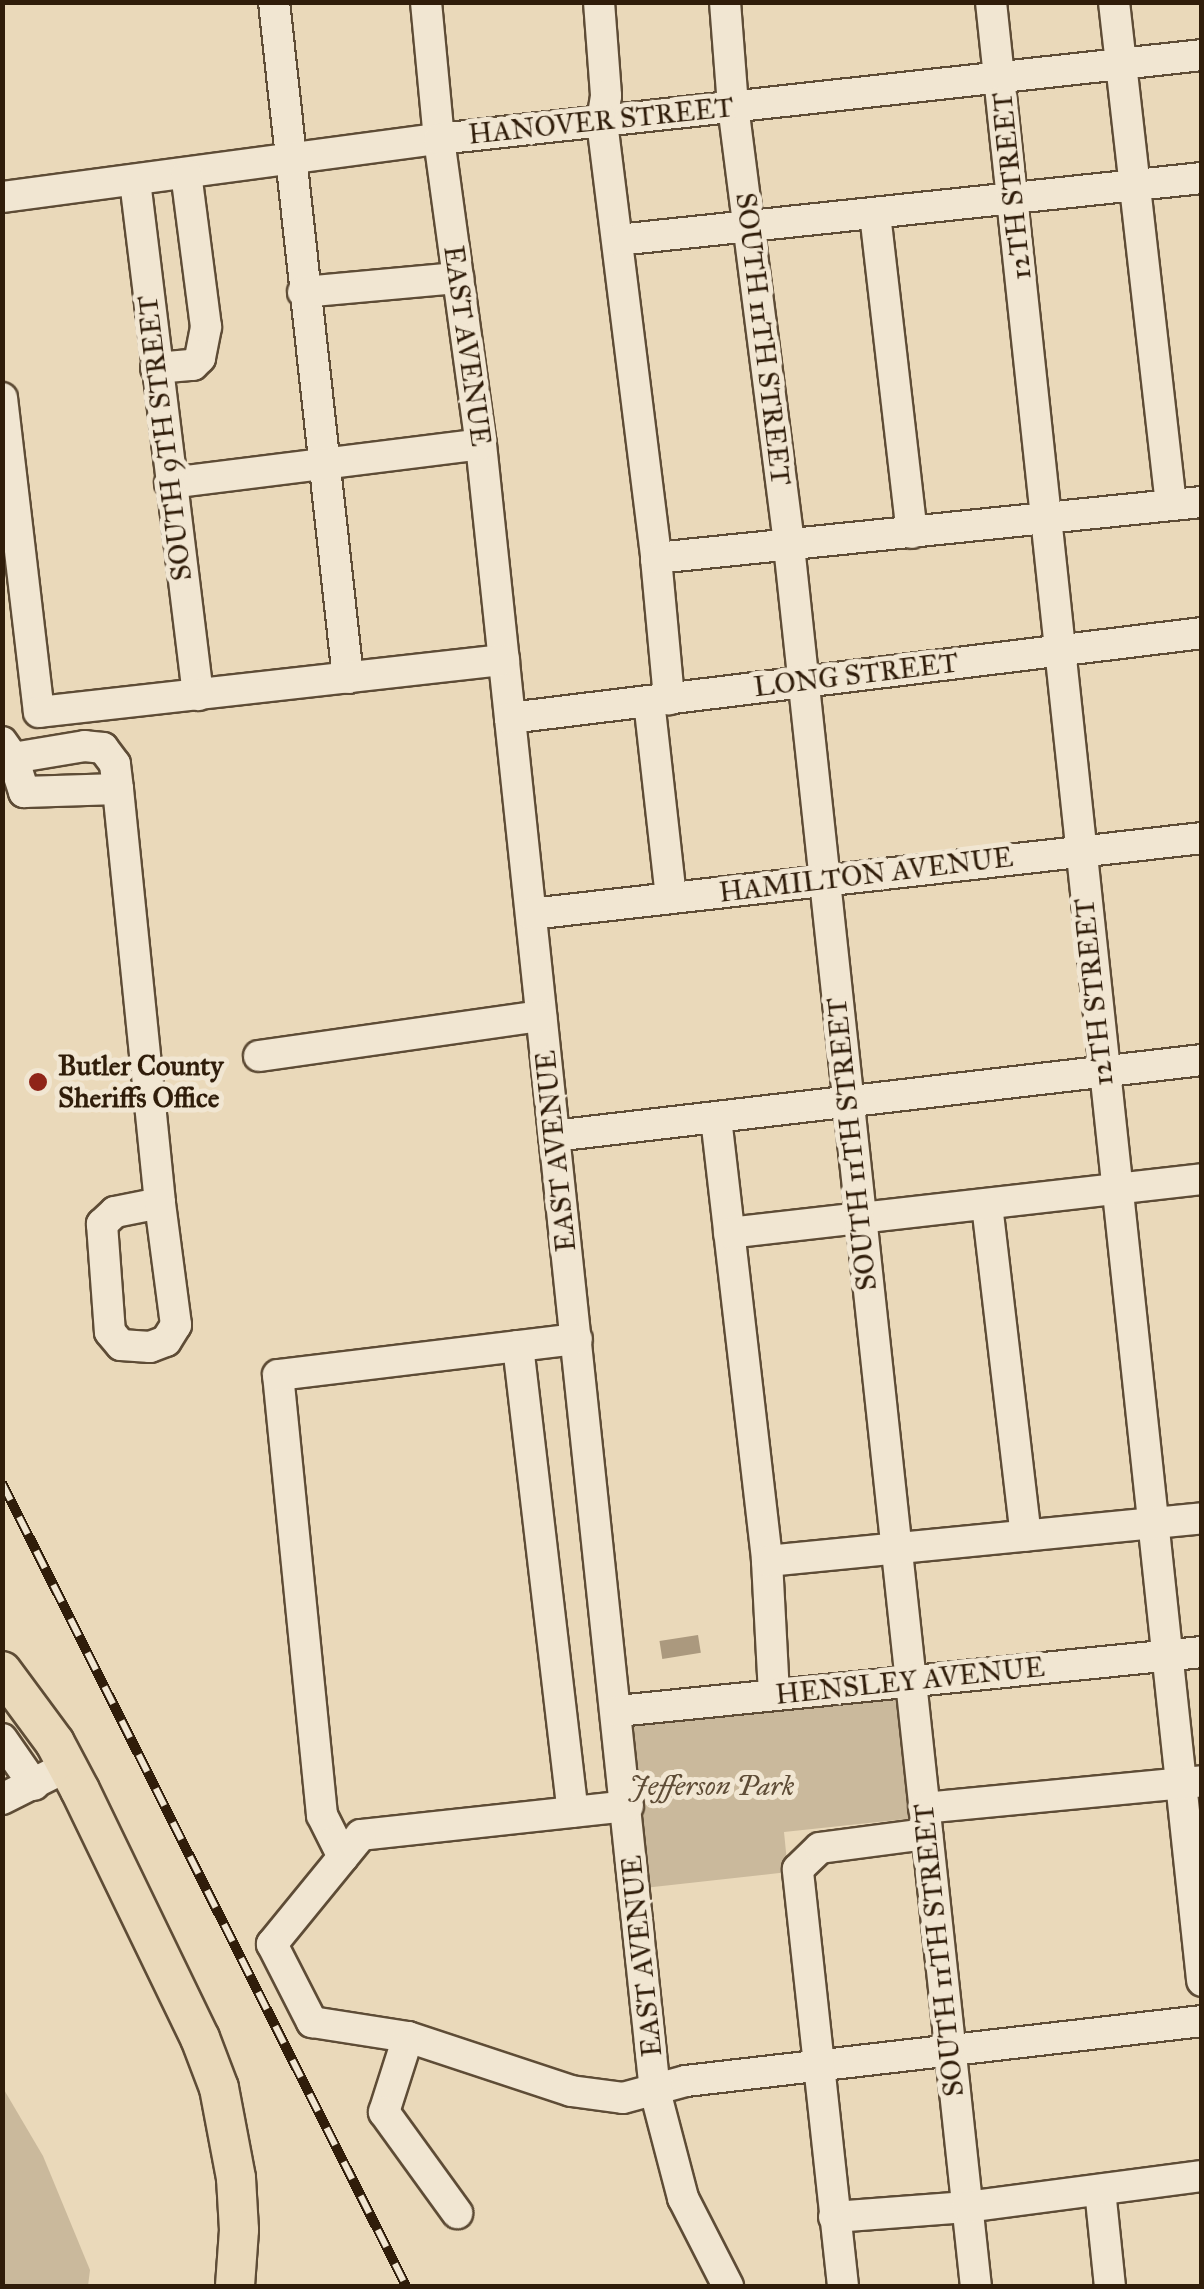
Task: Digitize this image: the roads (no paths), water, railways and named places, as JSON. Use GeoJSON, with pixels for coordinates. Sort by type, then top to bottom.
{"type":"FeatureCollection","features":[{"type":"Feature","properties":{"kind":"main road"},"geometry":{"type":"LineString","coordinates":[[2,1671],[24,1696],[68,1766],[200,2038],[230,2130],[239,2230],[235,2286]]}},
{"type":"Feature","properties":{"kind":"street"},"geometry":{"type":"LineString","coordinates":[[274,2],[288,160],[348,678]]}},
{"type":"Feature","properties":{"kind":"street","name":"EAST AVENUE"},"geometry":{"type":"LineString","coordinates":[[426,2],[439,139],[481,444],[656,2091],[684,2198],[728,2286]]}},
{"type":"Feature","properties":{"kind":"street"},"geometry":{"type":"LineString","coordinates":[[599,2],[606,96],[602,122],[656,558],[659,700],[671,898]]}},
{"type":"Feature","properties":{"kind":"street","name":"SOUTH 11TH STREET"},"geometry":{"type":"LineString","coordinates":[[725,2],[733,106],[789,546],[976,2286]]}},
{"type":"Feature","properties":{"kind":"street","name":"12TH STREET"},"geometry":{"type":"LineString","coordinates":[[991,2],[1062,647],[1102,1073],[1151,1524],[1166,1657],[1190,1782],[1202,1981]]}},
{"type":"Feature","properties":{"kind":"street"},"geometry":{"type":"LineString","coordinates":[[1114,2],[1170,505]]}},
{"type":"Feature","properties":{"kind":"street","name":"HANOVER STREET"},"geometry":{"type":"LineString","coordinates":[[2,197],[439,139],[1202,56]]}},
{"type":"Feature","properties":{"kind":"street"},"geometry":{"type":"LineString","coordinates":[[156,368],[193,365],[200,358],[206,328],[186,174]]}},
{"type":"Feature","properties":{"kind":"street"},"geometry":{"type":"LineString","coordinates":[[618,240],[1202,178]]}},
{"type":"Feature","properties":{"kind":"street","name":"SOUTH 9TH STREET"},"geometry":{"type":"LineString","coordinates":[[135,180],[198,695]]}},
{"type":"Feature","properties":{"kind":"street"},"geometry":{"type":"LineString","coordinates":[[139,216],[192,209]]}},
{"type":"Feature","properties":{"kind":"street"},"geometry":{"type":"LineString","coordinates":[[876,214],[912,533]]}},
{"type":"Feature","properties":{"kind":"street"},"geometry":{"type":"LineString","coordinates":[[144,260],[197,253]]}},
{"type":"Feature","properties":{"kind":"street"},"geometry":{"type":"LineString","coordinates":[[303,292],[458,278]]}},
{"type":"Feature","properties":{"kind":"street"},"geometry":{"type":"LineString","coordinates":[[148,298],[202,290]]}},
{"type":"Feature","properties":{"kind":"street"},"geometry":{"type":"LineString","coordinates":[[152,333],[206,328]]}},
{"type":"Feature","properties":{"kind":"street"},"geometry":{"type":"LineString","coordinates":[[2,398],[38,712],[504,660]]}},
{"type":"Feature","properties":{"kind":"street"},"geometry":{"type":"LineString","coordinates":[[170,483],[481,444]]}},
{"type":"Feature","properties":{"kind":"street"},"geometry":{"type":"LineString","coordinates":[[656,558],[1202,502]]}},
{"type":"Feature","properties":{"kind":"street","name":"LONG STREET"},"geometry":{"type":"LineString","coordinates":[[510,718],[1062,647],[1202,633]]}},
{"type":"Feature","properties":{"kind":"street"},"geometry":{"type":"LineString","coordinates":[[118,788],[24,792],[8,750],[104,748],[115,764],[118,788],[160,1203],[176,1325],[166,1341],[150,1347],[120,1344],[110,1332],[102,1224],[115,1212],[160,1203]]}},
{"type":"Feature","properties":{"kind":"street","name":"HAMILTON AVENUE"},"geometry":{"type":"LineString","coordinates":[[530,914],[1202,838]]}},
{"type":"Feature","properties":{"kind":"street"},"geometry":{"type":"LineString","coordinates":[[260,1056],[541,1016]]}},
{"type":"Feature","properties":{"kind":"street"},"geometry":{"type":"LineString","coordinates":[[554,1136],[1202,1060]]}},
{"type":"Feature","properties":{"kind":"street"},"geometry":{"type":"LineString","coordinates":[[716,1118],[767,1561],[774,1694]]}},
{"type":"Feature","properties":{"kind":"street"},"geometry":{"type":"LineString","coordinates":[[729,1233],[1202,1180]]}},
{"type":"Feature","properties":{"kind":"street"},"geometry":{"type":"LineString","coordinates":[[987,1205],[1026,1536]]}},
{"type":"Feature","properties":{"kind":"street"},"geometry":{"type":"LineString","coordinates":[[343,1857],[322,1815],[278,1375],[577,1339]]}},
{"type":"Feature","properties":{"kind":"street"},"geometry":{"type":"LineString","coordinates":[[518,1346],[573,1812]]}},
{"type":"Feature","properties":{"kind":"street"},"geometry":{"type":"LineString","coordinates":[[767,1561],[1202,1518]]}},
{"type":"Feature","properties":{"kind":"street","name":"HENSLEY AVENUE"},"geometry":{"type":"LineString","coordinates":[[618,1710],[1202,1652]]}},
{"type":"Feature","properties":{"kind":"street"},"geometry":{"type":"LineString","coordinates":[[2,1739],[13,1790],[68,1766]]}},
{"type":"Feature","properties":{"kind":"street"},"geometry":{"type":"LineString","coordinates":[[843,2286],[798,1869],[820,1848],[925,1821],[1190,1782]]}},
{"type":"Feature","properties":{"kind":"street"},"geometry":{"type":"LineString","coordinates":[[628,1806],[361,1835],[272,1944],[312,2022],[408,2037],[571,2091],[623,2098],[686,2081],[1202,2022]]}},
{"type":"Feature","properties":{"kind":"street"},"geometry":{"type":"LineString","coordinates":[[408,2037],[384,2112],[457,2214]]}},
{"type":"Feature","properties":{"kind":"street"},"geometry":{"type":"LineString","coordinates":[[834,2217],[967,2208],[1202,2176]]}},
{"type":"Feature","properties":{"kind":"street"},"geometry":{"type":"LineString","coordinates":[[1100,2190],[1110,2286]]}},
{"type":"Feature","properties":{"kind":"railway"},"geometry":{"type":"LineString","coordinates":[[2,1483],[406,2286]]}},
{"type":"Feature","properties":{"kind":"place","name":"Butler County Sheriffs Office"},"geometry":{"type":"Point","coordinates":[38,1082]}},
{"type":"Feature","properties":{"kind":"park label","name":"Jefferson Park"},"geometry":{"type":"Point","coordinates":[712,1786]}}]}
